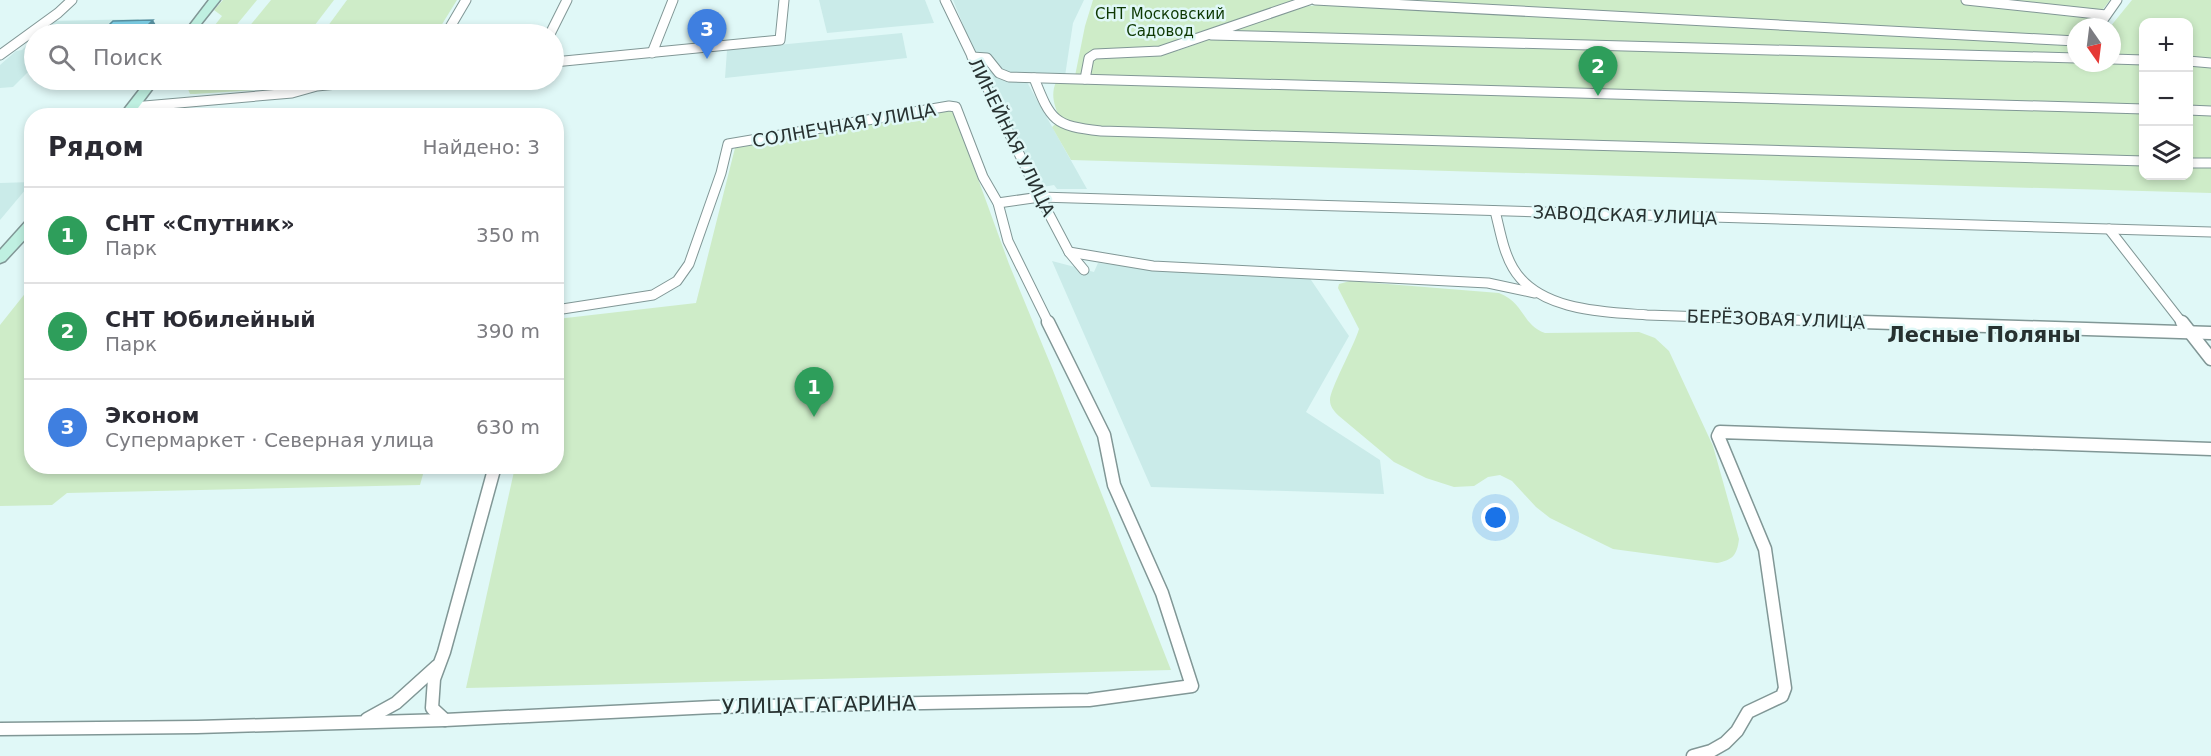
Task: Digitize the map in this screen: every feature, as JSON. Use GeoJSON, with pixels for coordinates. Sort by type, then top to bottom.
{"type":"FeatureCollection","features":[{"type":"Feature","properties":{"kind":"main road"},"geometry":{"type":"LineString","coordinates":[[196,24],[215,0]]}},
{"type":"Feature","properties":{"kind":"main road"},"geometry":{"type":"LineString","coordinates":[[131,108],[145,90]]}},
{"type":"Feature","properties":{"kind":"main road"},"geometry":{"type":"LineString","coordinates":[[0,258],[24,232]]}},
{"type":"Feature","properties":{"kind":"street"},"geometry":{"type":"LineString","coordinates":[[43,24],[72,0]]}},
{"type":"Feature","properties":{"kind":"street"},"geometry":{"type":"LineString","coordinates":[[452,24],[466,0]]}},
{"type":"Feature","properties":{"kind":"street"},"geometry":{"type":"LineString","coordinates":[[555,24],[567,0]]}},
{"type":"Feature","properties":{"kind":"street"},"geometry":{"type":"LineString","coordinates":[[652,53],[674,0]]}},
{"type":"Feature","properties":{"kind":"street"},"geometry":{"type":"LineString","coordinates":[[564,61],[780,40],[784,0]]}},
{"type":"Feature","properties":{"kind":"street","name":"ЛИНЕЙНАЯ УЛИЦА"},"geometry":{"type":"LineString","coordinates":[[945,0],[1040,197],[1069,252],[1084,270]]}},
{"type":"Feature","properties":{"kind":"street"},"geometry":{"type":"LineString","coordinates":[[1085,79],[1089,58],[1095,54],[1155,52],[1309,0]]}},
{"type":"Feature","properties":{"kind":"street"},"geometry":{"type":"LineString","coordinates":[[1315,0],[2067,40]]}},
{"type":"Feature","properties":{"kind":"street"},"geometry":{"type":"LineString","coordinates":[[1966,0],[2106,15]]}},
{"type":"Feature","properties":{"kind":"street"},"geometry":{"type":"LineString","coordinates":[[2104,18],[2117,0]]}},
{"type":"Feature","properties":{"kind":"street"},"geometry":{"type":"LineString","coordinates":[[1211,34],[2067,58]]}},
{"type":"Feature","properties":{"kind":"street"},"geometry":{"type":"LineString","coordinates":[[0,55],[24,38]]}},
{"type":"Feature","properties":{"kind":"street"},"geometry":{"type":"LineString","coordinates":[[972,57],[987,58],[999,73],[1005,76],[1034,78],[2139,109]]}},
{"type":"Feature","properties":{"kind":"street"},"geometry":{"type":"LineString","coordinates":[[2121,59],[2139,60]]}},
{"type":"Feature","properties":{"kind":"street"},"geometry":{"type":"LineString","coordinates":[[2193,61],[2211,63]]}},
{"type":"Feature","properties":{"kind":"street"},"geometry":{"type":"LineString","coordinates":[[1034,78],[1047,112],[1057,122],[1071,128],[1101,131],[2139,161]]}},
{"type":"Feature","properties":{"kind":"street"},"geometry":{"type":"LineString","coordinates":[[156,108],[303,90]]}},
{"type":"Feature","properties":{"kind":"street","name":"СОЛНЕЧНАЯ УЛИЦА"},"geometry":{"type":"LineString","coordinates":[[564,309],[653,295],[677,281],[689,264],[721,172],[728,144],[949,106],[959,110],[983,177],[998,203]]}},
{"type":"Feature","properties":{"kind":"street"},"geometry":{"type":"LineString","coordinates":[[2193,110],[2211,111]]}},
{"type":"Feature","properties":{"kind":"street"},"geometry":{"type":"LineString","coordinates":[[2193,163],[2211,164]]}},
{"type":"Feature","properties":{"kind":"street","name":"ЗАВОДСКАЯ УЛИЦА"},"geometry":{"type":"LineString","coordinates":[[998,203],[1040,197],[2211,232]]}},
{"type":"Feature","properties":{"kind":"street","name":"УЛИЦА ГАГАРИНА"},"geometry":{"type":"LineString","coordinates":[[0,729],[445,720],[713,707],[1089,700],[1192,686],[1184,657],[1140,540],[1113,483],[1109,451],[1104,435],[1008,241],[998,203]]}},
{"type":"Feature","properties":{"kind":"street"},"geometry":{"type":"LineString","coordinates":[[1495,211],[1511,265],[1527,285],[1549,297]]}},
{"type":"Feature","properties":{"kind":"street"},"geometry":{"type":"LineString","coordinates":[[2109,229],[2211,359]]}},
{"type":"Feature","properties":{"kind":"street","name":"БЕРЁЗОВАЯ УЛИЦА"},"geometry":{"type":"LineString","coordinates":[[1069,252],[1153,266],[1488,283],[1624,314],[2211,333]]}},
{"type":"Feature","properties":{"kind":"street"},"geometry":{"type":"LineString","coordinates":[[1693,756],[1711,751],[1725,743],[1737,731],[1748,712],[1782,696],[1785,688],[1765,549],[1718,436],[1720,432],[2211,449]]}},
{"type":"Feature","properties":{"kind":"street"},"geometry":{"type":"LineString","coordinates":[[445,720],[432,708],[431,689],[437,666],[444,652],[493,474]]}},
{"type":"Feature","properties":{"kind":"street"},"geometry":{"type":"LineString","coordinates":[[360,722],[389,710],[437,666]]}},
{"type":"Feature","properties":{"kind":"shaded area"},"geometry":{"type":"Polygon","coordinates":[[[819,0],[925,0],[934,23],[827,33],[819,0]]]}},
{"type":"Feature","properties":{"kind":"shaded area"},"geometry":{"type":"Polygon","coordinates":[[[953,0],[1084,0],[1073,23],[1065,76],[1023,75],[1087,189],[1057,189],[1054,185],[1043,187],[977,59],[953,0]]]}},
{"type":"Feature","properties":{"kind":"shaded area"},"geometry":{"type":"Polygon","coordinates":[[[139,19],[135,24],[51,24],[54,21],[139,19]]]}},
{"type":"Feature","properties":{"kind":"shaded area"},"geometry":{"type":"Polygon","coordinates":[[[902,33],[907,58],[725,78],[727,50],[902,33]]]}},
{"type":"Feature","properties":{"kind":"shaded area"},"geometry":{"type":"Polygon","coordinates":[[[24,48],[24,76],[13,87],[0,88],[0,65],[16,51],[24,48]]]}},
{"type":"Feature","properties":{"kind":"shaded area"},"geometry":{"type":"Polygon","coordinates":[[[24,182],[24,191],[0,220],[0,183],[24,182]]]}},
{"type":"Feature","properties":{"kind":"shaded area"},"geometry":{"type":"Polygon","coordinates":[[[1052,261],[1094,272],[1098,263],[1135,267],[1307,274],[1349,336],[1306,412],[1380,460],[1384,494],[1151,487],[1052,261]]]}},
{"type":"Feature","properties":{"kind":"green space"},"geometry":{"type":"Polygon","coordinates":[[[223,0],[257,0],[237,24],[216,24],[222,16],[214,10],[223,0]]]}},
{"type":"Feature","properties":{"kind":"green space"},"geometry":{"type":"Polygon","coordinates":[[[271,0],[334,0],[316,24],[251,24],[271,0]]]}},
{"type":"Feature","properties":{"kind":"green space"},"geometry":{"type":"Polygon","coordinates":[[[347,0],[457,0],[442,24],[329,24],[347,0]]]}},
{"type":"Feature","properties":{"kind":"green space","name":"СНТ Московский Садовод"},"geometry":{"type":"Polygon","coordinates":[[[1093,0],[1295,0],[1163,47],[1177,51],[1300,7],[1327,4],[2067,43],[2067,72],[2121,72],[2121,18],[2117,18],[2132,0],[2211,0],[2211,193],[1071,160],[1052,127],[1060,120],[1053,92],[1056,82],[1074,81],[1085,26],[1093,0]]]}},
{"type":"Feature","properties":{"kind":"green space"},"geometry":{"type":"Polygon","coordinates":[[[1359,0],[2110,0],[2096,18],[2067,18],[2067,38],[1359,0]]]}},
{"type":"Feature","properties":{"kind":"green space"},"geometry":{"type":"Polygon","coordinates":[[[188,90],[254,90],[190,94],[188,90]]]}},
{"type":"Feature","properties":{"kind":"green space"},"geometry":{"type":"Polygon","coordinates":[[[953,110],[1009,264],[1171,670],[466,688],[513,474],[564,474],[564,318],[696,303],[735,148],[953,110]]]}},
{"type":"Feature","properties":{"kind":"green space"},"geometry":{"type":"Polygon","coordinates":[[[1350,281],[1499,293],[1514,302],[1531,324],[1545,333],[1639,332],[1655,338],[1669,351],[1713,446],[1739,539],[1733,556],[1717,563],[1613,549],[1550,518],[1536,507],[1512,481],[1500,475],[1488,477],[1474,486],[1454,487],[1426,478],[1394,462],[1339,416],[1331,405],[1331,394],[1359,329],[1338,288],[1339,284],[1350,281]]]}},
{"type":"Feature","properties":{"kind":"green space"},"geometry":{"type":"Polygon","coordinates":[[[24,295],[24,474],[423,474],[420,485],[67,493],[52,505],[0,506],[0,325],[24,295]]]}},
{"type":"Feature","properties":{"kind":"building"},"geometry":{"type":"Polygon","coordinates":[[[153,20],[149,24],[110,24],[113,21],[153,20]]]}},
{"type":"Feature","properties":{"kind":"place","name":"Эконом"},"geometry":{"type":"Point","coordinates":[707,59]}},
{"type":"Feature","properties":{"kind":"place","name":"СНТ Юбилейный"},"geometry":{"type":"Point","coordinates":[1598,96]}},
{"type":"Feature","properties":{"kind":"place","name":"СНТ «Спутник»"},"geometry":{"type":"Point","coordinates":[814,417]}},
{"type":"Feature","properties":{"kind":"district","name":"Лесные Поляны"},"geometry":{"type":"Point","coordinates":[1984,335]}}]}
